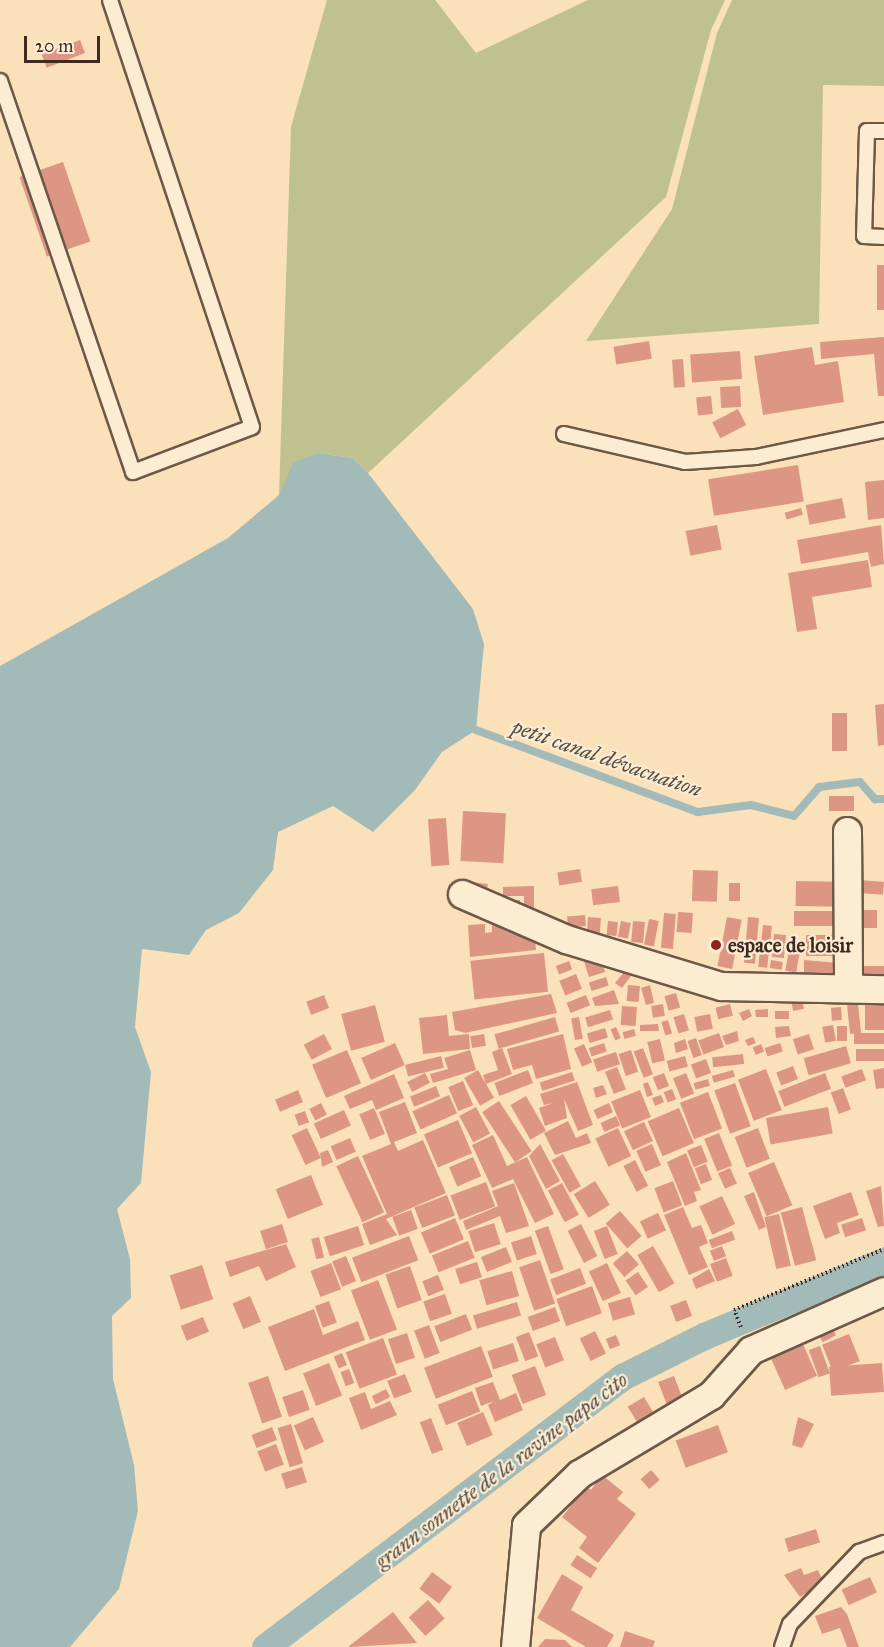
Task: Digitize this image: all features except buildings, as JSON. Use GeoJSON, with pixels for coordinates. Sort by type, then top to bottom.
{"type":"FeatureCollection","features":[{"type":"Feature","properties":{"kind":"street"},"geometry":{"type":"LineString","coordinates":[[847,831],[848,988]]}},
{"type":"Feature","properties":{"kind":"street"},"geometry":{"type":"LineString","coordinates":[[462,894],[566,939],[720,986],[884,989]]}},
{"type":"Feature","properties":{"kind":"street"},"geometry":{"type":"LineString","coordinates":[[515,1647],[526,1525],[579,1474],[711,1395],[751,1350],[884,1291]]}},
{"type":"Feature","properties":{"kind":"lane"},"geometry":{"type":"LineString","coordinates":[[0,81],[133,472],[252,427],[110,0]]}},
{"type":"Feature","properties":{"kind":"lane"},"geometry":{"type":"LineString","coordinates":[[884,131],[867,131],[864,236],[884,237]]}},
{"type":"Feature","properties":{"kind":"lane"},"geometry":{"type":"LineString","coordinates":[[564,434],[685,462],[756,457],[884,430]]}},
{"type":"Feature","properties":{"kind":"lane"},"geometry":{"type":"LineString","coordinates":[[782,1647],[790,1624],[858,1552],[884,1543]]}},
{"type":"Feature","properties":{"kind":"path"},"geometry":{"type":"LineString","coordinates":[[734,1310],[884,1249]]}},
{"type":"Feature","properties":{"kind":"green space"},"geometry":{"type":"Polygon","coordinates":[[[327,0],[435,0],[476,53],[588,0],[725,0],[711,30],[666,197],[368,473],[353,458],[318,453],[279,495],[291,127],[327,0]]]}},
{"type":"Feature","properties":{"kind":"green space"},"geometry":{"type":"Polygon","coordinates":[[[732,0],[884,0],[884,86],[823,85],[819,324],[586,341],[672,209],[717,33],[732,0]]]}},
{"type":"Feature","properties":{"kind":"water"},"geometry":{"type":"Polygon","coordinates":[[[318,453],[353,458],[368,473],[473,609],[484,644],[476,730],[442,752],[415,790],[373,832],[333,806],[278,832],[273,870],[239,913],[206,930],[189,955],[142,949],[135,1027],[151,1072],[141,1183],[117,1209],[130,1259],[131,1298],[112,1316],[113,1379],[134,1465],[138,1511],[119,1589],[70,1647],[0,1647],[0,666],[228,538],[279,495],[293,463],[318,453]]]}},
{"type":"Feature","properties":{"kind":"waterway","name":"petit canal dévacuation"},"geometry":{"type":"LineString","coordinates":[[476,730],[698,812],[751,805],[794,816],[819,787],[860,782],[875,799],[884,799]]}},
{"type":"Feature","properties":{"kind":"waterway","name":"grann sonnette de la ravine papa cito"},"geometry":{"type":"LineString","coordinates":[[265,1647],[622,1377],[704,1336],[884,1261]]}},
{"type":"Feature","properties":{"kind":"place","name":"espace de loisir"},"geometry":{"type":"Point","coordinates":[716,945]}}]}
